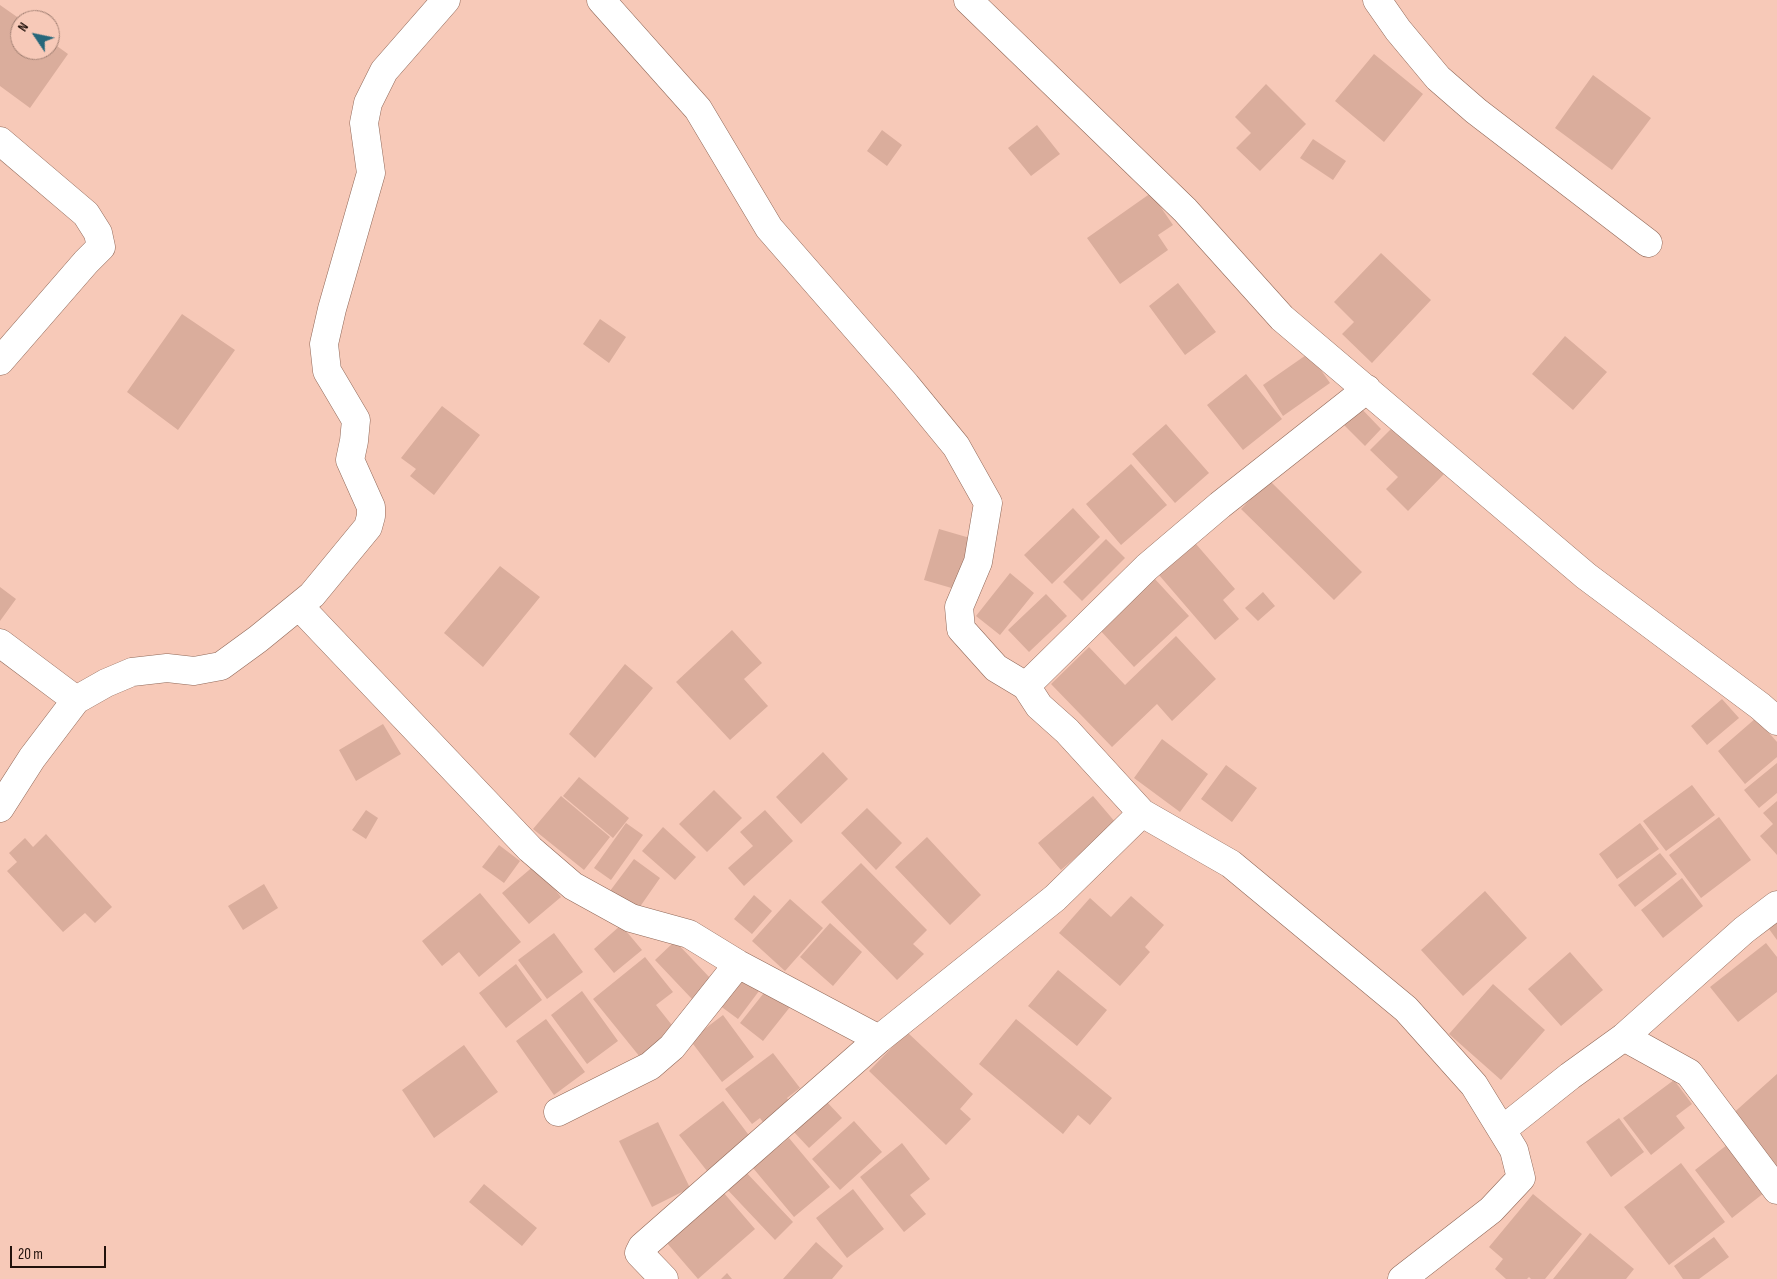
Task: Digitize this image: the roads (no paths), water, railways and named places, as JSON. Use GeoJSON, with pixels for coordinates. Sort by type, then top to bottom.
{"type":"FeatureCollection","features":[{"type":"Feature","properties":{"kind":"street"},"geometry":{"type":"LineString","coordinates":[[0,808],[32,758],[76,700],[106,683],[132,672],[167,668],[194,671],[221,666],[312,595],[368,526],[371,507],[350,460],[356,420],[327,371],[324,344],[332,309],[371,173],[364,123],[368,103],[384,71],[446,0]]}},
{"type":"Feature","properties":{"kind":"street"},"geometry":{"type":"LineString","coordinates":[[601,0],[698,109],[769,228],[906,385],[956,446],[988,503],[978,562],[959,607],[961,630],[996,668],[1026,686],[1039,706],[1067,731],[1142,813],[1231,864],[1406,1009],[1474,1085],[1514,1150],[1521,1178],[1492,1210],[1402,1279]]}},
{"type":"Feature","properties":{"kind":"street"},"geometry":{"type":"LineString","coordinates":[[968,0],[1186,210],[1282,318],[1586,576],[1760,706],[1777,721]]}},
{"type":"Feature","properties":{"kind":"street"},"geometry":{"type":"LineString","coordinates":[[1377,0],[1398,30],[1438,78],[1476,112],[1648,242]]}},
{"type":"Feature","properties":{"kind":"street"},"geometry":{"type":"LineString","coordinates":[[0,141],[86,214],[98,233],[101,247],[0,361]]}},
{"type":"Feature","properties":{"kind":"street"},"geometry":{"type":"LineString","coordinates":[[1026,686],[1147,567],[1220,506],[1367,389]]}},
{"type":"Feature","properties":{"kind":"street"},"geometry":{"type":"LineString","coordinates":[[299,606],[530,849],[573,886],[631,918],[689,934],[738,964],[879,1040]]}},
{"type":"Feature","properties":{"kind":"street"},"geometry":{"type":"LineString","coordinates":[[0,643],[76,700]]}},
{"type":"Feature","properties":{"kind":"street"},"geometry":{"type":"LineString","coordinates":[[664,1279],[639,1253],[642,1247],[879,1040],[1055,898],[1142,813]]}},
{"type":"Feature","properties":{"kind":"street"},"geometry":{"type":"LineString","coordinates":[[1502,1130],[1570,1076],[1624,1037],[1744,930],[1777,905]]}},
{"type":"Feature","properties":{"kind":"street"},"geometry":{"type":"LineString","coordinates":[[558,1112],[650,1066],[672,1047],[738,964]]}},
{"type":"Feature","properties":{"kind":"street"},"geometry":{"type":"LineString","coordinates":[[1624,1037],[1689,1073],[1777,1190]]}}]}
